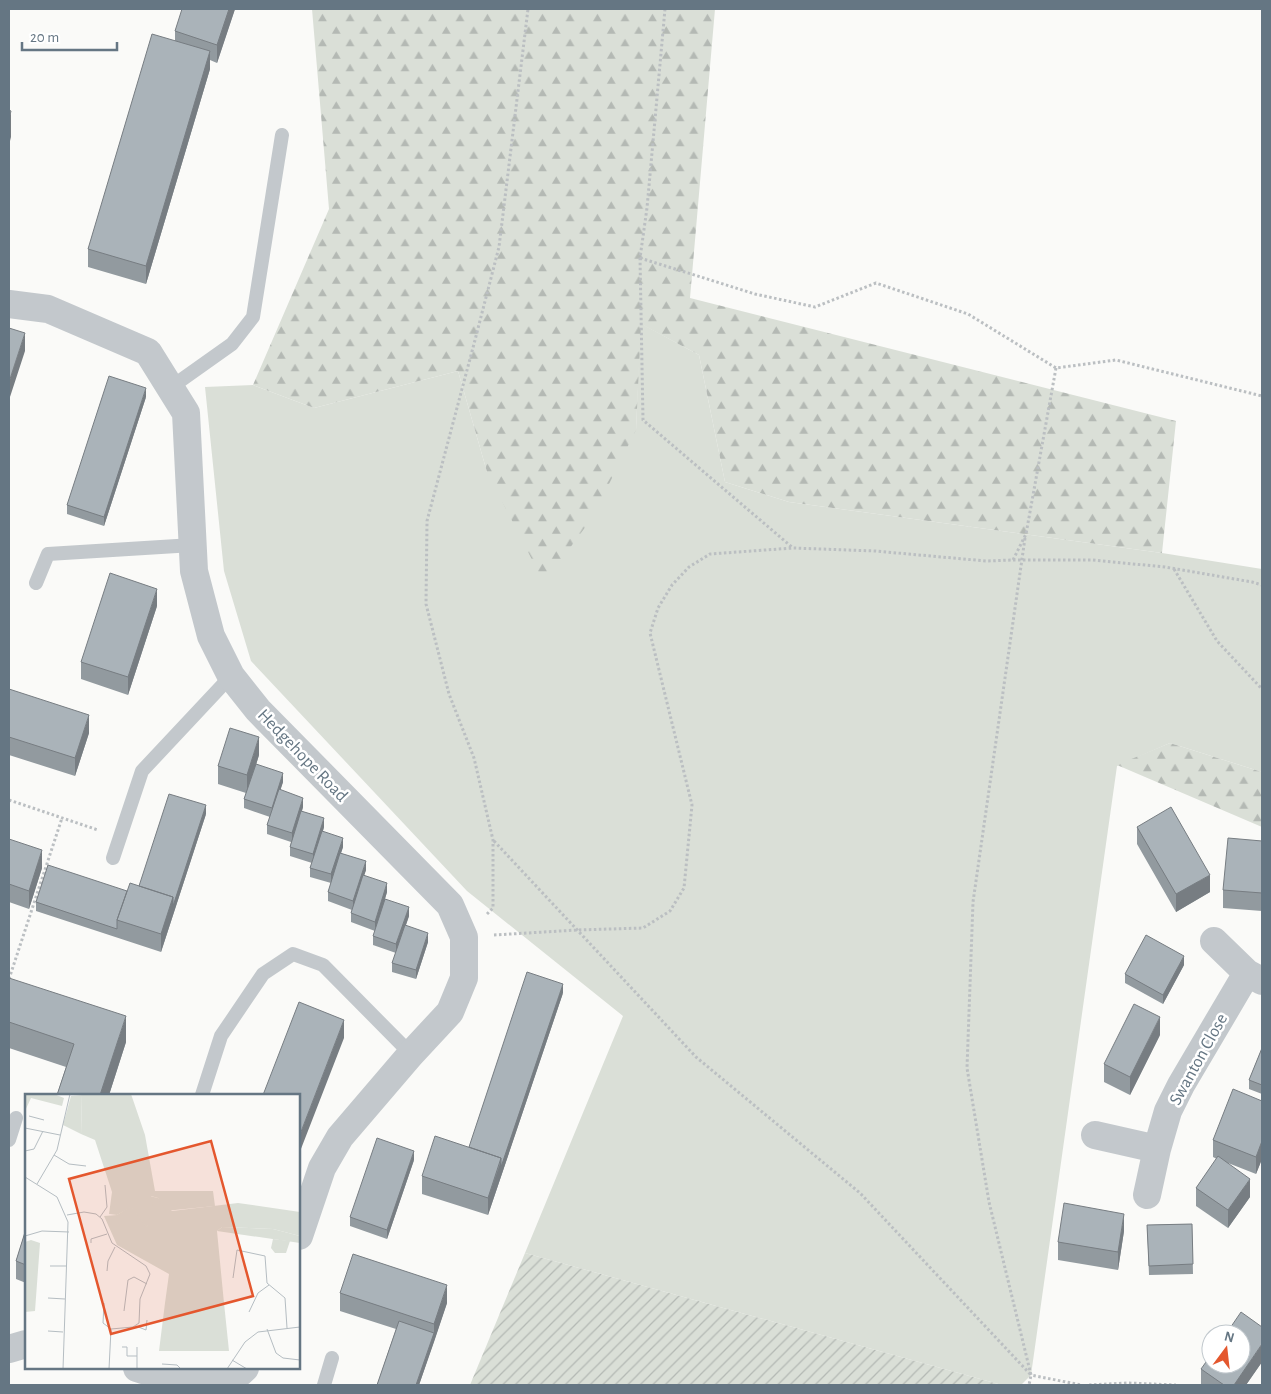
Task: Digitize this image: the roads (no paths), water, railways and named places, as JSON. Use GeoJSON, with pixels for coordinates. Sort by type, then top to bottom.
{"type":"FeatureCollection","features":[{"type":"Feature","properties":{"kind":"street","name":"Hedgehope Road"},"geometry":{"type":"LineString","coordinates":[[9,304],[48,309],[148,352],[186,413],[194,571],[210,636],[231,676],[258,710],[450,905],[464,937],[464,978],[450,1012],[411,1054],[340,1137],[322,1168],[300,1233]]}},
{"type":"Feature","properties":{"kind":"street","name":"Swanton Close"},"geometry":{"type":"LineString","coordinates":[[1147,1194],[1168,1111],[1181,1085],[1255,977],[1214,941]]}},
{"type":"Feature","properties":{"kind":"street"},"geometry":{"type":"LineString","coordinates":[[1095,1135],[1157,1149]]}},
{"type":"Feature","properties":{"kind":"street"},"geometry":{"type":"LineString","coordinates":[[9,1349],[25,1344]]}},
{"type":"Feature","properties":{"kind":"street"},"geometry":{"type":"LineString","coordinates":[[140,1369],[177,1381],[204,1385],[237,1377]]}},
{"type":"Feature","properties":{"kind":"lane"},"geometry":{"type":"LineString","coordinates":[[170,388],[232,344],[252,317],[282,135]]}},
{"type":"Feature","properties":{"kind":"lane"},"geometry":{"type":"LineString","coordinates":[[36,583],[48,554],[193,545]]}},
{"type":"Feature","properties":{"kind":"lane"},"geometry":{"type":"LineString","coordinates":[[112,858],[142,772],[231,676]]}},
{"type":"Feature","properties":{"kind":"lane"},"geometry":{"type":"LineString","coordinates":[[202,1094],[221,1036],[263,974],[293,954],[324,965],[411,1054]]}},
{"type":"Feature","properties":{"kind":"lane"},"geometry":{"type":"LineString","coordinates":[[9,1140],[16,1118]]}},
{"type":"Feature","properties":{"kind":"lane"},"geometry":{"type":"LineString","coordinates":[[324,1385],[332,1358]]}}]}
